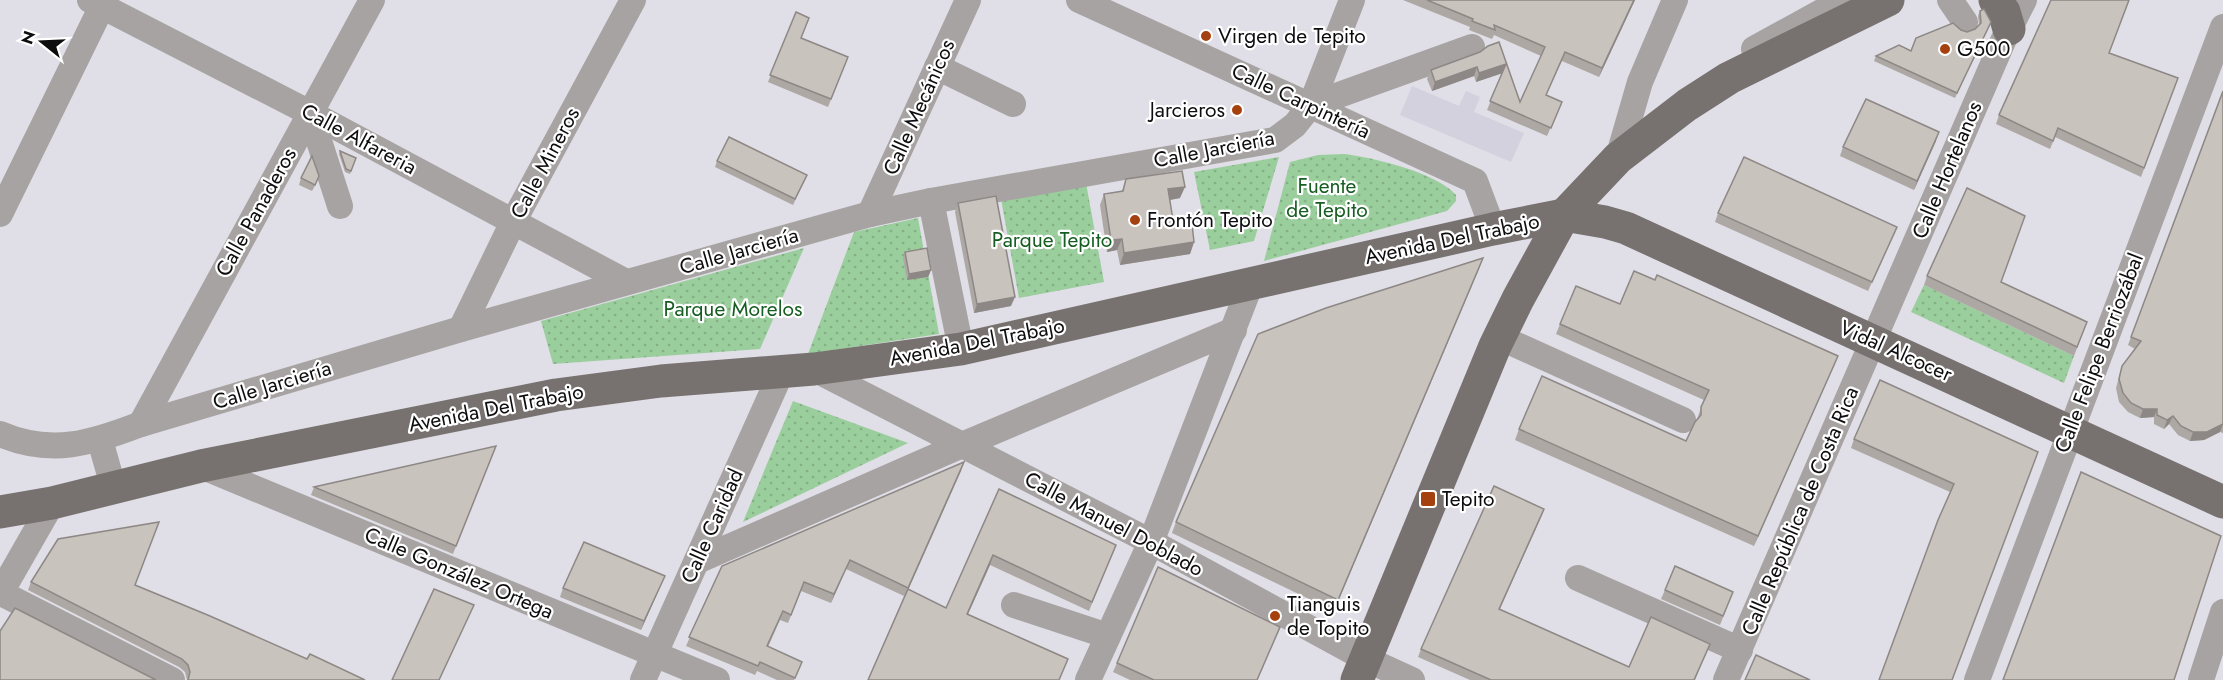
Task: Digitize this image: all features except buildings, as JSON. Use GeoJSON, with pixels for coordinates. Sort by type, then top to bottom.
{"type":"FeatureCollection","features":[{"type":"Feature","properties":{"kind":"main road","name":"Avenida Del Trabajo"},"geometry":{"type":"LineString","coordinates":[[0,512],[52,503],[201,466],[556,395],[661,381],[781,373],[961,349],[1493,229],[1560,216],[1620,152],[1687,105],[1729,78],[1888,0]]}},
{"type":"Feature","properties":{"kind":"main road","name":"Vidal Alcocer"},"geometry":{"type":"LineString","coordinates":[[1560,216],[1605,222],[1626,228],[2223,502]]}},
{"type":"Feature","properties":{"kind":"main road"},"geometry":{"type":"LineString","coordinates":[[1356,668],[1499,338],[1560,216]]}},
{"type":"Feature","properties":{"kind":"street","name":"Calle Panaderos"},"geometry":{"type":"LineString","coordinates":[[141,424],[372,0]]}},
{"type":"Feature","properties":{"kind":"street","name":"Calle Mineros"},"geometry":{"type":"LineString","coordinates":[[461,329],[513,222],[633,0]]}},
{"type":"Feature","properties":{"kind":"street","name":"Calle Mecánicos"},"geometry":{"type":"LineString","coordinates":[[870,214],[968,0]]}},
{"type":"Feature","properties":{"kind":"street","name":"Calle Carpintería"},"geometry":{"type":"LineString","coordinates":[[1080,0],[1475,181],[1493,229]]}},
{"type":"Feature","properties":{"kind":"street"},"geometry":{"type":"LineString","coordinates":[[1311,105],[1352,0]]}},
{"type":"Feature","properties":{"kind":"street"},"geometry":{"type":"LineString","coordinates":[[1620,152],[1640,82],[1675,0]]}},
{"type":"Feature","properties":{"kind":"street"},"geometry":{"type":"LineString","coordinates":[[1620,152],[1739,58],[1843,0]]}},
{"type":"Feature","properties":{"kind":"street"},"geometry":{"type":"LineString","coordinates":[[1950,0],[1992,25]]}},
{"type":"Feature","properties":{"kind":"street","name":"Calle Hortelanos"},"geometry":{"type":"LineString","coordinates":[[1873,341],[1992,25],[2024,0]]}},
{"type":"Feature","properties":{"kind":"street","name":"Calle Alfareria"},"geometry":{"type":"LineString","coordinates":[[99,2],[626,282]]}},
{"type":"Feature","properties":{"kind":"street"},"geometry":{"type":"LineString","coordinates":[[0,214],[99,2]]}},
{"type":"Feature","properties":{"kind":"street","name":"Calle Felipe Berriozábal"},"geometry":{"type":"LineString","coordinates":[[1977,680],[2223,27]]}},
{"type":"Feature","properties":{"kind":"street","name":"Calle Jarciería"},"geometry":{"type":"LineString","coordinates":[[0,434],[35,445],[56,447],[100,440],[141,424],[461,329],[870,214],[931,201],[1275,140],[1295,125],[1311,105],[1472,47]]}},
{"type":"Feature","properties":{"kind":"street"},"geometry":{"type":"LineString","coordinates":[[937,67],[1013,105]]}},
{"type":"Feature","properties":{"kind":"street"},"geometry":{"type":"LineString","coordinates":[[310,113],[340,206]]}},
{"type":"Feature","properties":{"kind":"street"},"geometry":{"type":"LineString","coordinates":[[931,201],[961,349]]}},
{"type":"Feature","properties":{"kind":"street"},"geometry":{"type":"LineString","coordinates":[[1356,668],[1464,395],[1509,301],[1560,216]]}},
{"type":"Feature","properties":{"kind":"street"},"geometry":{"type":"LineString","coordinates":[[1088,680],[1151,542],[1251,283]]}},
{"type":"Feature","properties":{"kind":"street"},"geometry":{"type":"LineString","coordinates":[[697,561],[962,445],[1234,330]]}},
{"type":"Feature","properties":{"kind":"street"},"geometry":{"type":"LineString","coordinates":[[1499,338],[1683,420]]}},
{"type":"Feature","properties":{"kind":"street","name":"Calle República de Costa Rica"},"geometry":{"type":"LineString","coordinates":[[1726,680],[1873,341]]}},
{"type":"Feature","properties":{"kind":"street","name":"Calle Manuel Doblado"},"geometry":{"type":"LineString","coordinates":[[814,369],[1151,542],[1356,668],[1412,680]]}},
{"type":"Feature","properties":{"kind":"street","name":"Calle Caridad"},"geometry":{"type":"LineString","coordinates":[[643,680],[781,373]]}},
{"type":"Feature","properties":{"kind":"street"},"geometry":{"type":"LineString","coordinates":[[100,440],[114,486]]}},
{"type":"Feature","properties":{"kind":"street","name":"Calle González Ortega"},"geometry":{"type":"LineString","coordinates":[[201,466],[717,680]]}},
{"type":"Feature","properties":{"kind":"street"},"geometry":{"type":"LineString","coordinates":[[52,503],[0,593],[172,680]]}},
{"type":"Feature","properties":{"kind":"street"},"geometry":{"type":"LineString","coordinates":[[1578,578],[1740,650]]}},
{"type":"Feature","properties":{"kind":"street"},"geometry":{"type":"LineString","coordinates":[[1014,605],[1108,636]]}},
{"type":"Feature","properties":{"kind":"street"},"geometry":{"type":"LineString","coordinates":[[2201,680],[2223,612]]}},
{"type":"Feature","properties":{"kind":"shaded area"},"geometry":{"type":"Polygon","coordinates":[[[1412,86],[1459,106],[1466,91],[1480,97],[1474,112],[1524,133],[1511,162],[1400,115],[1412,86]]]}},
{"type":"Feature","properties":{"kind":"green space","name":"Fuente de Tepito"},"geometry":{"type":"Polygon","coordinates":[[[1344,154],[1404,167],[1420,173],[1446,187],[1456,195],[1456,201],[1447,211],[1264,261],[1290,162],[1318,155],[1344,154]]]}},
{"type":"Feature","properties":{"kind":"green space"},"geometry":{"type":"Polygon","coordinates":[[[1279,157],[1254,241],[1210,250],[1194,172],[1279,157]]]}},
{"type":"Feature","properties":{"kind":"green space","name":"Parque Tepito"},"geometry":{"type":"Polygon","coordinates":[[[1086,183],[1104,282],[1019,298],[1001,199],[1086,183]]]}},
{"type":"Feature","properties":{"kind":"green space","name":"Parque Morelos"},"geometry":{"type":"Polygon","coordinates":[[[918,218],[939,334],[808,354],[854,232],[918,218]]]}},
{"type":"Feature","properties":{"kind":"green space","name":"Parque Morelos"},"geometry":{"type":"Polygon","coordinates":[[[804,248],[760,349],[553,364],[541,321],[804,248]]]}},
{"type":"Feature","properties":{"kind":"green space"},"geometry":{"type":"Polygon","coordinates":[[[1924,285],[2074,356],[2064,383],[1911,312],[1924,285]]]}},
{"type":"Feature","properties":{"kind":"green space"},"geometry":{"type":"Polygon","coordinates":[[[793,401],[908,443],[743,522],[793,401]]]}},
{"type":"Feature","properties":{"kind":"place","name":"Virgen de Tepito"},"geometry":{"type":"Point","coordinates":[1206,36]}},
{"type":"Feature","properties":{"kind":"place","name":"G500"},"geometry":{"type":"Point","coordinates":[1945,49]}},
{"type":"Feature","properties":{"kind":"place","name":"Jarcieros"},"geometry":{"type":"Point","coordinates":[1237,110]}},
{"type":"Feature","properties":{"kind":"place","name":"Frontón Tepito"},"geometry":{"type":"Point","coordinates":[1135,220]}},
{"type":"Feature","properties":{"kind":"place","name":"Tepito"},"geometry":{"type":"Point","coordinates":[1428,499]}},
{"type":"Feature","properties":{"kind":"place","name":"Tianguis de Topito"},"geometry":{"type":"Point","coordinates":[1275,616]}}]}
